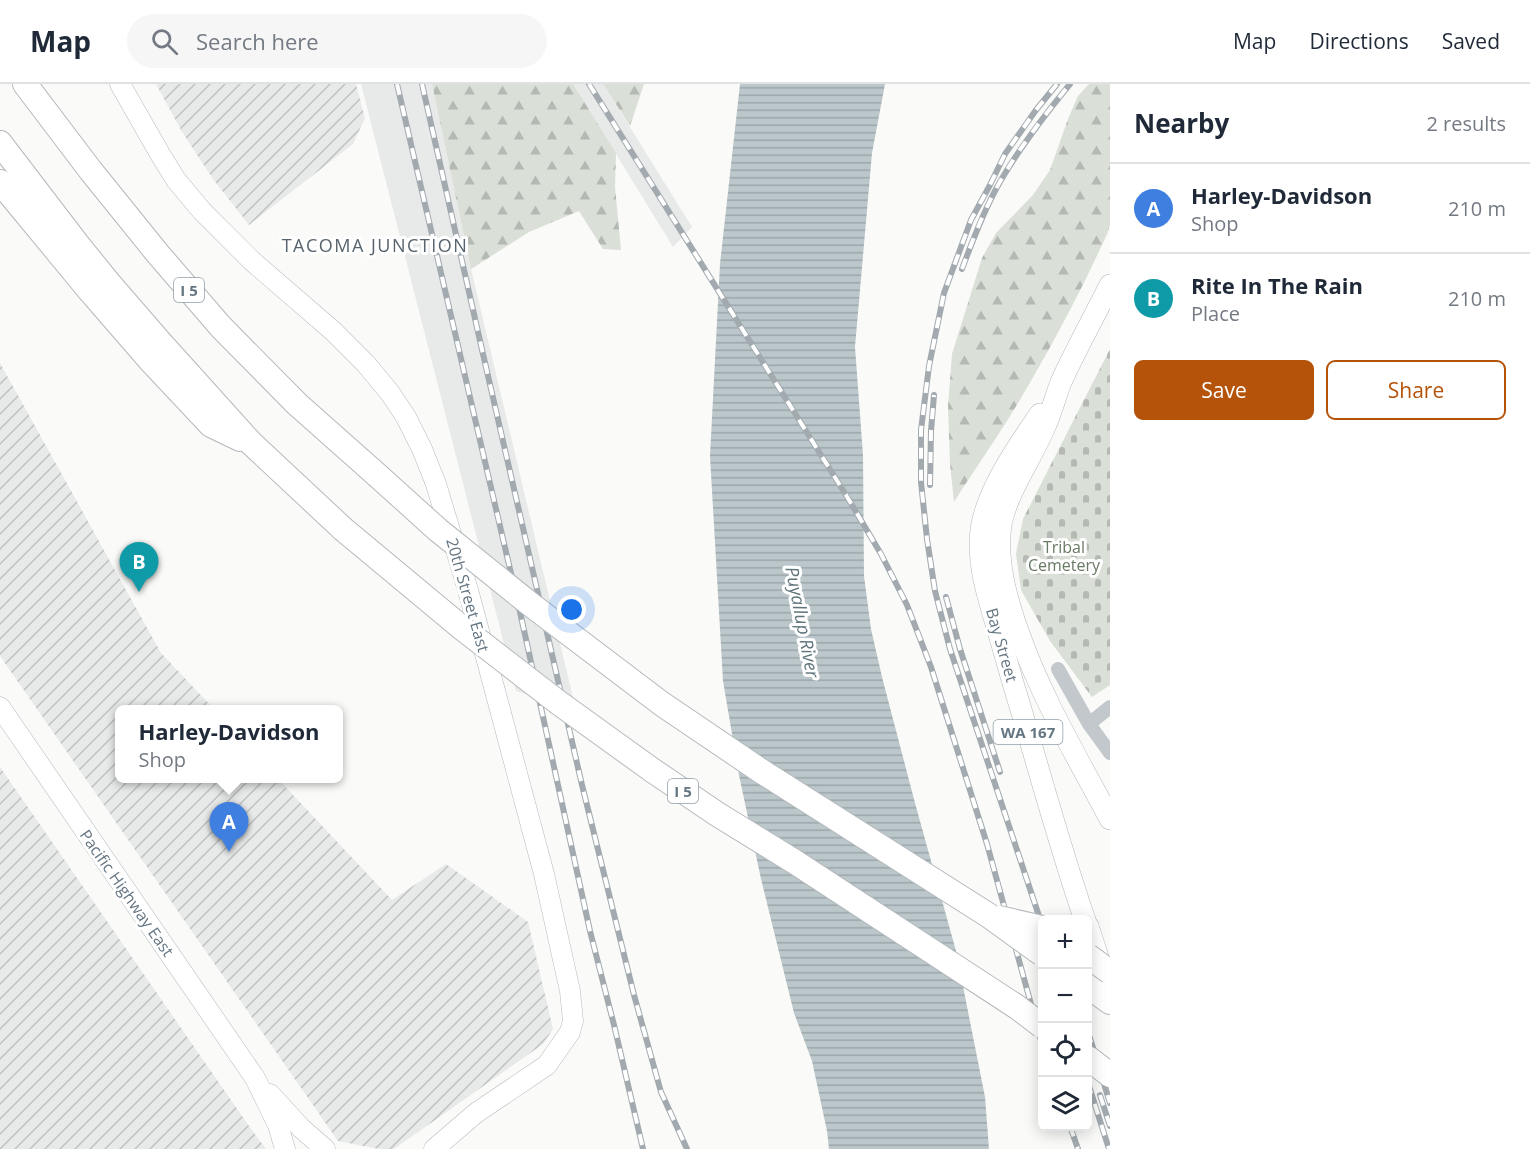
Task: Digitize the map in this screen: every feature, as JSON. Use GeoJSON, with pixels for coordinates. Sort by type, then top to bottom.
{"type":"FeatureCollection","features":[{"type":"Feature","properties":{"kind":"highway","name":"I 5"},"geometry":{"type":"LineString","coordinates":[[25,84],[91,171],[221,327],[297,404],[438,530],[530,604],[662,704],[761,771],[988,915],[1038,951]]}},
{"type":"Feature","properties":{"kind":"highway","name":"I 5"},"geometry":{"type":"LineString","coordinates":[[0,143],[108,282],[250,443],[344,529],[462,628],[559,703],[643,763],[717,814],[795,862],[1038,1023]]}},
{"type":"Feature","properties":{"kind":"highway"},"geometry":{"type":"LineString","coordinates":[[0,182],[149,359],[211,425],[250,443]]}},
{"type":"Feature","properties":{"kind":"highway"},"geometry":{"type":"LineString","coordinates":[[988,915],[1038,927]]}},
{"type":"Feature","properties":{"kind":"highway"},"geometry":{"type":"LineString","coordinates":[[1092,959],[1110,972]]}},
{"type":"Feature","properties":{"kind":"highway"},"geometry":{"type":"LineString","coordinates":[[1092,989],[1110,1002]]}},
{"type":"Feature","properties":{"kind":"highway"},"geometry":{"type":"LineString","coordinates":[[1092,1061],[1110,1075]]}},
{"type":"Feature","properties":{"kind":"main road","name":"Bay Street"},"geometry":{"type":"LineString","coordinates":[[1110,285],[1061,383],[1045,427],[1006,507],[1000,535],[1001,565],[1008,602],[1035,675],[1110,819]]}},
{"type":"Feature","properties":{"kind":"main road","name":"Bay Street"},"geometry":{"type":"LineString","coordinates":[[1061,383],[1023,438],[996,484],[983,519],[980,543],[983,574],[989,599],[1083,915]]}},
{"type":"Feature","properties":{"kind":"main road"},"geometry":{"type":"LineString","coordinates":[[1092,939],[1110,995]]}},
{"type":"Feature","properties":{"kind":"street","name":"20th Street East"},"geometry":{"type":"LineString","coordinates":[[120,84],[176,180],[201,211],[252,261],[333,331],[366,364],[390,393],[406,417],[422,449],[468,590],[543,874],[570,991],[573,1021],[570,1032],[547,1065],[476,1113],[434,1149]]}},
{"type":"Feature","properties":{"kind":"street"},"geometry":{"type":"LineString","coordinates":[[1058,669],[1089,724],[1110,753]]}},
{"type":"Feature","properties":{"kind":"street","name":"Pacific Highway East"},"geometry":{"type":"LineString","coordinates":[[0,707],[255,1078]]}},
{"type":"Feature","properties":{"kind":"street"},"geometry":{"type":"LineString","coordinates":[[1089,724],[1110,707]]}},
{"type":"Feature","properties":{"kind":"street"},"geometry":{"type":"LineString","coordinates":[[255,1078],[278,1125],[285,1149]]}},
{"type":"Feature","properties":{"kind":"street"},"geometry":{"type":"LineString","coordinates":[[255,1078],[301,1128],[325,1149]]}},
{"type":"Feature","properties":{"kind":"shaded area"},"geometry":{"type":"Polygon","coordinates":[[[156,84],[356,84],[365,118],[353,144],[249,225],[197,155],[156,84]]]}},
{"type":"Feature","properties":{"kind":"shaded area"},"geometry":{"type":"Polygon","coordinates":[[[361,84],[432,84],[471,269],[576,710],[516,691],[361,84]]]}},
{"type":"Feature","properties":{"kind":"shaded area"},"geometry":{"type":"Polygon","coordinates":[[[573,84],[603,84],[692,227],[673,247],[573,84]]]}},
{"type":"Feature","properties":{"kind":"shaded area"},"geometry":{"type":"Polygon","coordinates":[[[0,363],[161,653],[210,705],[115,705],[115,783],[282,783],[392,900],[446,864],[528,922],[553,1029],[543,1044],[394,1149],[379,1149],[338,1141],[0,656],[0,363]]]}},
{"type":"Feature","properties":{"kind":"shaded area"},"geometry":{"type":"Polygon","coordinates":[[[0,767],[249,1126],[266,1149],[0,1149],[0,767]]]}},
{"type":"Feature","properties":{"kind":"green space"},"geometry":{"type":"Polygon","coordinates":[[[432,84],[573,84],[616,153],[615,187],[621,250],[603,249],[579,211],[529,232],[471,269],[432,84]]]}},
{"type":"Feature","properties":{"kind":"green space"},"geometry":{"type":"Polygon","coordinates":[[[603,84],[644,84],[630,126],[603,84]]]}},
{"type":"Feature","properties":{"kind":"green space"},"geometry":{"type":"Polygon","coordinates":[[[1089,84],[1110,84],[1110,224],[1108,232],[1033,378],[954,502],[948,406],[952,354],[982,258],[996,233],[1033,195],[1050,170],[1078,96],[1089,84]]]}},
{"type":"Feature","properties":{"kind":"green space","name":"Tribal Cemetery"},"geometry":{"type":"Polygon","coordinates":[[[1110,349],[1110,685],[1092,697],[1050,641],[1021,590],[1016,554],[1023,519],[1110,349]]]}},
{"type":"Feature","properties":{"kind":"water","name":"Puyallup River"},"geometry":{"type":"Polygon","coordinates":[[[740,84],[885,84],[872,153],[855,347],[863,455],[864,576],[871,629],[882,677],[956,951],[985,1097],[989,1149],[829,1149],[812,1061],[794,1013],[761,879],[739,775],[723,681],[710,456],[720,264],[740,84]]]}},
{"type":"Feature","properties":{"kind":"railway"},"geometry":{"type":"LineString","coordinates":[[397,84],[520,612],[590,931],[643,1149]]}},
{"type":"Feature","properties":{"kind":"railway"},"geometry":{"type":"LineString","coordinates":[[422,84],[582,785],[634,995],[661,1092],[687,1149]]}},
{"type":"Feature","properties":{"kind":"railway"},"geometry":{"type":"LineString","coordinates":[[589,84],[846,495],[881,554],[907,605],[931,667],[987,844],[1038,1029]]}},
{"type":"Feature","properties":{"kind":"railway"},"geometry":{"type":"LineString","coordinates":[[1039,915],[950,649],[935,591],[921,482],[921,430],[929,366],[944,293],[971,220],[1005,154],[1057,84]]}},
{"type":"Feature","properties":{"kind":"railway"},"geometry":{"type":"LineString","coordinates":[[962,269],[982,219],[1004,175],[1030,135],[1070,84]]}},
{"type":"Feature","properties":{"kind":"railway"},"geometry":{"type":"LineString","coordinates":[[930,485],[934,395]]}},
{"type":"Feature","properties":{"kind":"railway"},"geometry":{"type":"LineString","coordinates":[[946,597],[960,649],[1000,772]]}},
{"type":"Feature","properties":{"kind":"railway"},"geometry":{"type":"LineString","coordinates":[[1092,1045],[1110,1103]]}},
{"type":"Feature","properties":{"kind":"railway"},"geometry":{"type":"LineString","coordinates":[[1100,1095],[1110,1126]]}},
{"type":"Feature","properties":{"kind":"railway"},"geometry":{"type":"LineString","coordinates":[[1092,1096],[1109,1149]]}},
{"type":"Feature","properties":{"kind":"railway"},"geometry":{"type":"LineString","coordinates":[[1072,1131],[1078,1149]]}},
{"type":"Feature","properties":{"kind":"place","name":"Rite In The Rain"},"geometry":{"type":"Point","coordinates":[139,592]}},
{"type":"Feature","properties":{"kind":"place","name":"Harley-Davidson"},"geometry":{"type":"Point","coordinates":[229,852]}},
{"type":"Feature","properties":{"kind":"district","name":"TACOMA JUNCTION"},"geometry":{"type":"Point","coordinates":[375,245]}}]}
